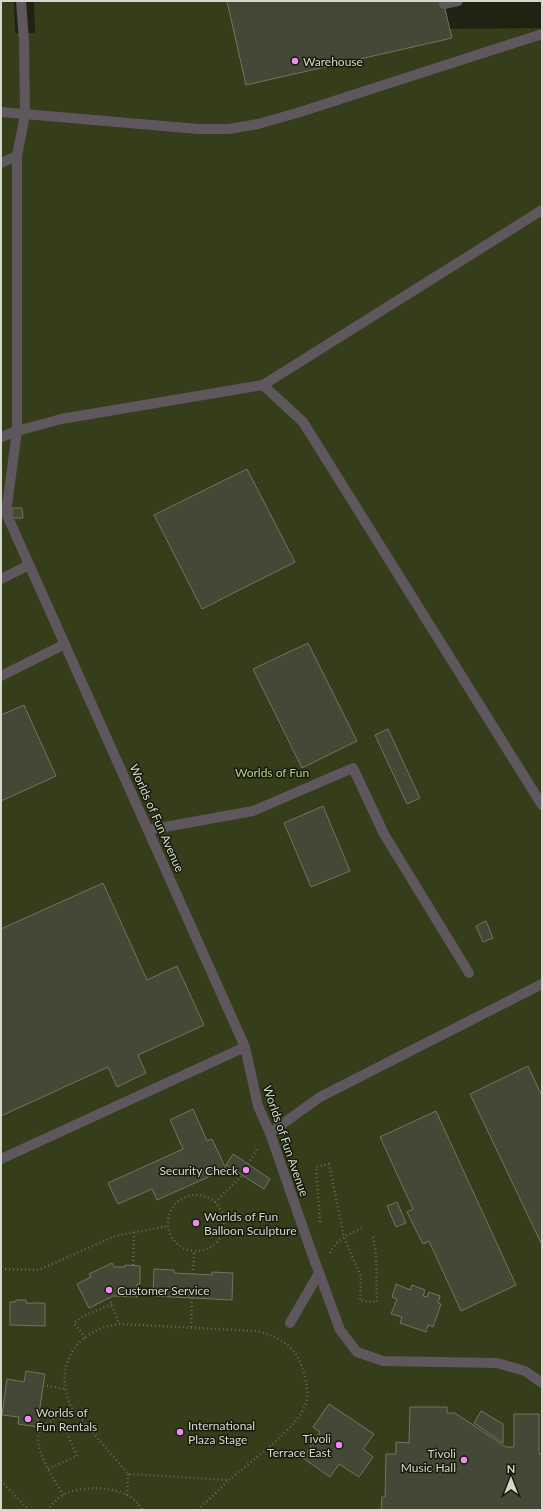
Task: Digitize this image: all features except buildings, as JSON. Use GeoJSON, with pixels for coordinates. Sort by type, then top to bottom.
{"type":"FeatureCollection","features":[{"type":"Feature","properties":{"kind":"street","name":"Worlds of Fun Avenue"},"geometry":{"type":"LineString","coordinates":[[21,1],[24,41],[25,114],[17,156],[17,431],[6,513],[245,1047],[258,1106],[270,1133],[340,1330],[357,1352],[382,1361],[497,1363],[525,1371],[542,1383]]}},
{"type":"Feature","properties":{"kind":"street"},"geometry":{"type":"LineString","coordinates":[[444,4],[458,1]]}},
{"type":"Feature","properties":{"kind":"street"},"geometry":{"type":"LineString","coordinates":[[1,112],[198,130],[229,129],[297,113],[542,34]]}},
{"type":"Feature","properties":{"kind":"street"},"geometry":{"type":"LineString","coordinates":[[1,163],[17,156]]}},
{"type":"Feature","properties":{"kind":"street"},"geometry":{"type":"LineString","coordinates":[[1,437],[61,419],[263,385],[542,210]]}},
{"type":"Feature","properties":{"kind":"street"},"geometry":{"type":"LineString","coordinates":[[263,385],[303,422],[542,805]]}},
{"type":"Feature","properties":{"kind":"street"},"geometry":{"type":"LineString","coordinates":[[1,579],[29,565]]}},
{"type":"Feature","properties":{"kind":"street"},"geometry":{"type":"LineString","coordinates":[[1,676],[65,644]]}},
{"type":"Feature","properties":{"kind":"street"},"geometry":{"type":"LineString","coordinates":[[148,830],[253,811],[353,768],[384,834],[469,973]]}},
{"type":"Feature","properties":{"kind":"street"},"geometry":{"type":"LineString","coordinates":[[270,1133],[320,1097],[542,984]]}},
{"type":"Feature","properties":{"kind":"street"},"geometry":{"type":"LineString","coordinates":[[1,1159],[245,1047]]}},
{"type":"Feature","properties":{"kind":"street"},"geometry":{"type":"LineString","coordinates":[[290,1323],[319,1273]]}},
{"type":"Feature","properties":{"kind":"path"},"geometry":{"type":"LineString","coordinates":[[310,1248],[318,1234],[320,1222],[316,1167],[329,1164],[344,1237],[361,1277],[360,1302],[376,1302],[376,1255],[373,1236]]}},
{"type":"Feature","properties":{"kind":"path"},"geometry":{"type":"LineString","coordinates":[[215,1202],[242,1176]]}},
{"type":"Feature","properties":{"kind":"path"},"geometry":{"type":"LineString","coordinates":[[189,1196],[203,1196],[215,1202],[223,1214],[224,1228],[218,1240],[207,1249],[194,1252],[179,1246],[169,1233],[168,1226],[168,1217],[175,1204],[189,1196]]}},
{"type":"Feature","properties":{"kind":"path"},"geometry":{"type":"LineString","coordinates":[[1,1269],[42,1269],[115,1236],[168,1226]]}},
{"type":"Feature","properties":{"kind":"path"},"geometry":{"type":"LineString","coordinates":[[327,1258],[334,1246],[344,1237],[364,1227]]}},
{"type":"Feature","properties":{"kind":"path"},"geometry":{"type":"LineString","coordinates":[[133,1265],[134,1232]]}},
{"type":"Feature","properties":{"kind":"path"},"geometry":{"type":"LineString","coordinates":[[193,1274],[194,1252]]}},
{"type":"Feature","properties":{"kind":"path"},"geometry":{"type":"LineString","coordinates":[[109,1298],[119,1324]]}},
{"type":"Feature","properties":{"kind":"path"},"geometry":{"type":"LineString","coordinates":[[191,1327],[192,1298]]}},
{"type":"Feature","properties":{"kind":"path"},"geometry":{"type":"LineString","coordinates":[[84,1338],[74,1323],[83,1316],[112,1304]]}},
{"type":"Feature","properties":{"kind":"path"},"geometry":{"type":"LineString","coordinates":[[127,1495],[128,1474],[74,1410],[67,1398],[65,1389],[65,1373],[68,1358],[72,1351],[84,1338],[104,1327],[119,1324],[256,1331],[280,1339],[289,1346],[301,1362],[308,1395],[306,1404],[299,1418],[294,1424],[198,1510]]}},
{"type":"Feature","properties":{"kind":"path"},"geometry":{"type":"LineString","coordinates":[[43,1385],[65,1389]]}},
{"type":"Feature","properties":{"kind":"path"},"geometry":{"type":"LineString","coordinates":[[63,1495],[48,1469],[38,1440],[40,1430],[45,1425],[74,1410]]}},
{"type":"Feature","properties":{"kind":"path"},"geometry":{"type":"LineString","coordinates":[[48,1469],[77,1456],[60,1417]]}},
{"type":"Feature","properties":{"kind":"path"},"geometry":{"type":"LineString","coordinates":[[128,1474],[230,1480]]}},
{"type":"Feature","properties":{"kind":"path"},"geometry":{"type":"LineString","coordinates":[[1,1481],[29,1510]]}},
{"type":"Feature","properties":{"kind":"path"},"geometry":{"type":"LineString","coordinates":[[48,1510],[53,1503],[63,1495],[79,1490],[94,1488],[110,1490],[127,1495],[137,1502],[143,1510]]}},
{"type":"Feature","properties":{"kind":"green space","name":"Worlds of Fun"},"geometry":{"type":"Polygon","coordinates":[[[1,1],[14,1],[15,33],[35,33],[34,1],[227,1],[234,31],[542,28],[542,1510],[1,1510],[1,1]]]}},
{"type":"Feature","properties":{"kind":"place","name":"Warehouse"},"geometry":{"type":"Point","coordinates":[295,61]}},
{"type":"Feature","properties":{"kind":"place","name":"Security Check"},"geometry":{"type":"Point","coordinates":[246,1170]}},
{"type":"Feature","properties":{"kind":"place","name":"Worlds of Fun Balloon Sculpture"},"geometry":{"type":"Point","coordinates":[196,1223]}},
{"type":"Feature","properties":{"kind":"place","name":"Customer Service"},"geometry":{"type":"Point","coordinates":[109,1290]}},
{"type":"Feature","properties":{"kind":"place","name":"Worlds of Fun Rentals"},"geometry":{"type":"Point","coordinates":[28,1419]}},
{"type":"Feature","properties":{"kind":"place","name":"International Plaza Stage"},"geometry":{"type":"Point","coordinates":[180,1432]}},
{"type":"Feature","properties":{"kind":"place","name":"Tivoli Terrace East"},"geometry":{"type":"Point","coordinates":[339,1445]}},
{"type":"Feature","properties":{"kind":"place","name":"Tivoli Music Hall"},"geometry":{"type":"Point","coordinates":[464,1460]}}]}
